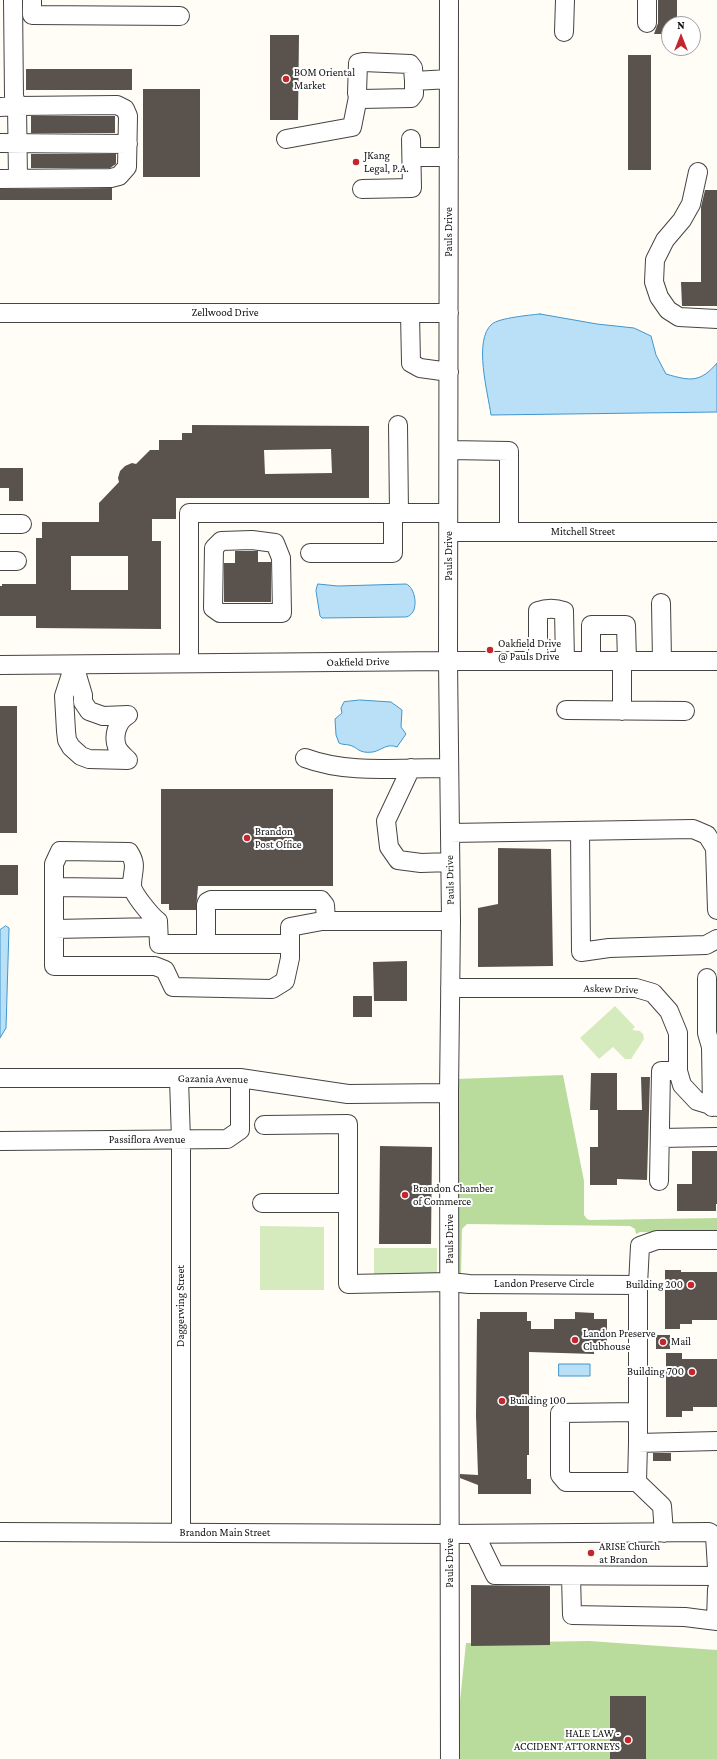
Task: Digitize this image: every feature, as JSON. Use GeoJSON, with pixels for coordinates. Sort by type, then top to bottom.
{"type":"FeatureCollection","features":[{"type":"Feature","properties":{"kind":"street"},"geometry":{"type":"LineString","coordinates":[[13,0],[14,96],[8,106],[9,143],[18,179]]}},
{"type":"Feature","properties":{"kind":"street"},"geometry":{"type":"LineString","coordinates":[[32,0],[32,15],[180,16]]}},
{"type":"Feature","properties":{"kind":"street","name":"Pauls Drive"},"geometry":{"type":"LineString","coordinates":[[449,0],[448,661],[451,921],[449,1093],[450,1759]]}},
{"type":"Feature","properties":{"kind":"street"},"geometry":{"type":"LineString","coordinates":[[564,0],[564,32]]}},
{"type":"Feature","properties":{"kind":"street"},"geometry":{"type":"LineString","coordinates":[[647,0],[647,23]]}},
{"type":"Feature","properties":{"kind":"street"},"geometry":{"type":"LineString","coordinates":[[286,139],[352,127],[358,97],[358,63],[410,64],[413,68],[414,94],[412,98],[358,97]]}},
{"type":"Feature","properties":{"kind":"street"},"geometry":{"type":"LineString","coordinates":[[414,81],[449,80]]}},
{"type":"Feature","properties":{"kind":"street"},"geometry":{"type":"LineString","coordinates":[[0,179],[111,178],[119,176],[127,167],[128,116],[125,109],[117,105],[8,106]]}},
{"type":"Feature","properties":{"kind":"street"},"geometry":{"type":"LineString","coordinates":[[362,189],[412,188],[412,139]]}},
{"type":"Feature","properties":{"kind":"street"},"geometry":{"type":"LineString","coordinates":[[9,143],[128,144]]}},
{"type":"Feature","properties":{"kind":"street"},"geometry":{"type":"LineString","coordinates":[[412,157],[449,156]]}},
{"type":"Feature","properties":{"kind":"street"},"geometry":{"type":"LineString","coordinates":[[698,172],[691,204],[682,220],[665,240],[655,260],[654,282],[663,304],[668,310],[679,317],[717,319]]}},
{"type":"Feature","properties":{"kind":"street","name":"Zellwood Drive"},"geometry":{"type":"LineString","coordinates":[[0,313],[449,313]]}},
{"type":"Feature","properties":{"kind":"street"},"geometry":{"type":"LineString","coordinates":[[410,313],[411,363],[420,368],[449,372]]}},
{"type":"Feature","properties":{"kind":"street"},"geometry":{"type":"LineString","coordinates":[[310,553],[393,553],[396,513],[398,425]]}},
{"type":"Feature","properties":{"kind":"street"},"geometry":{"type":"LineString","coordinates":[[448,450],[510,451],[509,532]]}},
{"type":"Feature","properties":{"kind":"street"},"geometry":{"type":"LineString","coordinates":[[189,664],[189,513],[448,513]]}},
{"type":"Feature","properties":{"kind":"street"},"geometry":{"type":"LineString","coordinates":[[0,524],[22,524]]}},
{"type":"Feature","properties":{"kind":"street","name":"Mitchell Street"},"geometry":{"type":"LineString","coordinates":[[449,532],[717,532]]}},
{"type":"Feature","properties":{"kind":"street"},"geometry":{"type":"LineString","coordinates":[[252,540],[275,543],[281,558],[282,612],[220,614],[213,608],[214,565],[214,548],[221,541],[252,540]]}},
{"type":"Feature","properties":{"kind":"street"},"geometry":{"type":"LineString","coordinates":[[188,565],[214,565]]}},
{"type":"Feature","properties":{"kind":"street"},"geometry":{"type":"LineString","coordinates":[[661,603],[662,661]]}},
{"type":"Feature","properties":{"kind":"street"},"geometry":{"type":"LineString","coordinates":[[538,661],[538,611],[557,608],[564,611],[565,661]]}},
{"type":"Feature","properties":{"kind":"street"},"geometry":{"type":"LineString","coordinates":[[591,661],[591,625],[626,625],[622,710]]}},
{"type":"Feature","properties":{"kind":"street","name":"Oakfield Drive"},"geometry":{"type":"LineString","coordinates":[[0,665],[448,661],[717,661]]}},
{"type":"Feature","properties":{"kind":"street"},"geometry":{"type":"LineString","coordinates":[[74,665],[83,695],[83,702],[89,711],[103,716],[128,715],[121,721],[115,737],[117,748],[128,760],[89,759],[81,756],[71,747],[67,740],[64,696],[74,665]]}},
{"type":"Feature","properties":{"kind":"street"},"geometry":{"type":"LineString","coordinates":[[566,710],[685,711]]}},
{"type":"Feature","properties":{"kind":"street"},"geometry":{"type":"LineString","coordinates":[[305,758],[330,765],[350,768],[449,768]]}},
{"type":"Feature","properties":{"kind":"street"},"geometry":{"type":"LineString","coordinates":[[411,768],[386,821],[389,847],[398,860],[450,862]]}},
{"type":"Feature","properties":{"kind":"street"},"geometry":{"type":"LineString","coordinates":[[450,833],[693,829],[707,835],[715,848],[717,910]]}},
{"type":"Feature","properties":{"kind":"street"},"geometry":{"type":"LineString","coordinates":[[580,831],[581,952],[609,948],[706,945],[717,939]]}},
{"type":"Feature","properties":{"kind":"street"},"geometry":{"type":"LineString","coordinates":[[159,967],[158,921],[151,916],[132,888],[134,860],[129,852],[60,851],[54,864],[54,966],[155,966],[166,970],[173,987],[272,989],[285,982],[290,958],[290,927],[326,921],[451,921]]}},
{"type":"Feature","properties":{"kind":"street"},"geometry":{"type":"LineString","coordinates":[[54,887],[132,888]]}},
{"type":"Feature","properties":{"kind":"street"},"geometry":{"type":"LineString","coordinates":[[206,944],[206,905],[210,900],[321,900],[325,905],[326,921]]}},
{"type":"Feature","properties":{"kind":"street"},"geometry":{"type":"LineString","coordinates":[[54,929],[159,936],[206,944],[290,944]]}},
{"type":"Feature","properties":{"kind":"street"},"geometry":{"type":"LineString","coordinates":[[707,978],[706,1033],[712,1047],[715,1107]]}},
{"type":"Feature","properties":{"kind":"street","name":"Askew Drive"},"geometry":{"type":"LineString","coordinates":[[450,988],[636,988],[653,993],[669,1011],[678,1033],[678,1071],[682,1085],[697,1101],[715,1107]]}},
{"type":"Feature","properties":{"kind":"street"},"geometry":{"type":"LineString","coordinates":[[678,1033],[706,1033]]}},
{"type":"Feature","properties":{"kind":"street"},"geometry":{"type":"LineString","coordinates":[[659,1181],[661,1071],[678,1071]]}},
{"type":"Feature","properties":{"kind":"street","name":"Gazania Avenue"},"geometry":{"type":"LineString","coordinates":[[0,1078],[240,1078],[348,1094],[449,1093]]}},
{"type":"Feature","properties":{"kind":"street","name":"Daggerwing Street"},"geometry":{"type":"LineString","coordinates":[[179,1078],[181,1140],[181,1533]]}},
{"type":"Feature","properties":{"kind":"street","name":"Passiflora Avenue"},"geometry":{"type":"LineString","coordinates":[[0,1141],[227,1139],[240,1130],[240,1078]]}},
{"type":"Feature","properties":{"kind":"street"},"geometry":{"type":"LineString","coordinates":[[262,1203],[348,1203],[348,1124],[264,1125]]}},
{"type":"Feature","properties":{"kind":"street"},"geometry":{"type":"LineString","coordinates":[[660,1138],[717,1137]]}},
{"type":"Feature","properties":{"kind":"street","name":"Landon Preserve Circle"},"geometry":{"type":"LineString","coordinates":[[348,1203],[348,1284],[450,1282],[469,1284],[638,1285]]}},
{"type":"Feature","properties":{"kind":"street"},"geometry":{"type":"LineString","coordinates":[[637,1482],[638,1285],[640,1246],[657,1240],[717,1240]]}},
{"type":"Feature","properties":{"kind":"street"},"geometry":{"type":"LineString","coordinates":[[638,1412],[560,1413],[560,1475],[566,1482],[637,1482],[662,1506],[664,1533]]}},
{"type":"Feature","properties":{"kind":"street"},"geometry":{"type":"LineString","coordinates":[[638,1443],[717,1441]]}},
{"type":"Feature","properties":{"kind":"street","name":"Brandon Main Street"},"geometry":{"type":"LineString","coordinates":[[0,1532],[450,1534],[709,1532],[715,1536],[717,1568]]}},
{"type":"Feature","properties":{"kind":"street"},"geometry":{"type":"LineString","coordinates":[[475,1534],[495,1575],[717,1576]]}},
{"type":"Feature","properties":{"kind":"street"},"geometry":{"type":"LineString","coordinates":[[571,1576],[572,1615],[685,1617],[716,1621],[717,1589]]}},
{"type":"Feature","properties":{"kind":"green space"},"geometry":{"type":"Polygon","coordinates":[[[615,1006],[635,1027],[632,1030],[640,1031],[643,1034],[644,1039],[631,1059],[625,1059],[613,1047],[599,1059],[580,1038],[615,1006]]]}},
{"type":"Feature","properties":{"kind":"green space"},"geometry":{"type":"Polygon","coordinates":[[[563,1075],[584,1181],[584,1215],[587,1219],[717,1218],[717,1234],[640,1232],[636,1234],[635,1229],[630,1226],[467,1224],[462,1229],[461,1275],[457,1274],[456,1079],[563,1075]]]}},
{"type":"Feature","properties":{"kind":"green space"},"geometry":{"type":"Polygon","coordinates":[[[260,1226],[324,1227],[324,1290],[260,1290],[260,1226]]]}},
{"type":"Feature","properties":{"kind":"green space"},"geometry":{"type":"Polygon","coordinates":[[[374,1248],[437,1248],[437,1280],[374,1280],[374,1248]]]}},
{"type":"Feature","properties":{"kind":"green space"},"geometry":{"type":"Polygon","coordinates":[[[589,1641],[717,1650],[717,1759],[454,1759],[466,1643],[589,1641]]]}},
{"type":"Feature","properties":{"kind":"water"},"geometry":{"type":"Polygon","coordinates":[[[540,314],[597,324],[634,328],[651,336],[656,355],[666,374],[694,379],[711,370],[717,363],[717,412],[491,415],[483,367],[483,342],[486,332],[492,324],[501,320],[540,314]]]}},
{"type":"Feature","properties":{"kind":"water"},"geometry":{"type":"Polygon","coordinates":[[[318,584],[338,586],[406,584],[412,589],[415,598],[413,612],[406,617],[322,618],[320,616],[316,591],[318,584]]]}},
{"type":"Feature","properties":{"kind":"water"},"geometry":{"type":"Polygon","coordinates":[[[360,700],[391,702],[402,710],[401,727],[406,734],[397,747],[387,746],[373,752],[364,752],[352,746],[339,743],[336,735],[335,719],[342,713],[341,708],[344,702],[360,700]]]}},
{"type":"Feature","properties":{"kind":"water"},"geometry":{"type":"Polygon","coordinates":[[[6,926],[9,928],[6,1028],[0,1038],[0,930],[6,926]]]}},
{"type":"Feature","properties":{"kind":"water"},"geometry":{"type":"Polygon","coordinates":[[[559,1364],[590,1364],[590,1376],[559,1376],[559,1364]]]}},
{"type":"Feature","properties":{"kind":"building"},"geometry":{"type":"Polygon","coordinates":[[[658,0],[677,0],[677,16],[661,16],[661,34],[654,34],[658,23],[658,0]]]}},
{"type":"Feature","properties":{"kind":"building"},"geometry":{"type":"Polygon","coordinates":[[[270,35],[299,35],[298,120],[270,120],[270,35]]]}},
{"type":"Feature","properties":{"kind":"building"},"geometry":{"type":"Polygon","coordinates":[[[628,55],[651,55],[651,170],[628,170],[628,55]]]}},
{"type":"Feature","properties":{"kind":"building"},"geometry":{"type":"Polygon","coordinates":[[[26,69],[132,69],[132,90],[26,90],[26,69]]]}},
{"type":"Feature","properties":{"kind":"building"},"geometry":{"type":"Polygon","coordinates":[[[143,89],[200,89],[200,177],[143,177],[143,89]]]}},
{"type":"Feature","properties":{"kind":"building"},"geometry":{"type":"Polygon","coordinates":[[[31,116],[115,116],[115,133],[31,133],[31,116]]]}},
{"type":"Feature","properties":{"kind":"building"},"geometry":{"type":"Polygon","coordinates":[[[31,154],[116,154],[116,164],[110,168],[31,168],[31,154]]]}},
{"type":"Feature","properties":{"kind":"building"},"geometry":{"type":"Polygon","coordinates":[[[112,188],[112,200],[0,200],[0,189],[112,188]]]}},
{"type":"Feature","properties":{"kind":"building"},"geometry":{"type":"Polygon","coordinates":[[[705,190],[717,190],[717,306],[682,306],[681,282],[701,282],[701,207],[705,190]]]}},
{"type":"Feature","properties":{"kind":"building"},"geometry":{"type":"Polygon","coordinates":[[[192,425],[369,426],[369,498],[176,498],[176,519],[152,519],[152,541],[161,541],[161,629],[36,628],[36,616],[0,616],[0,586],[2,586],[2,584],[36,584],[36,538],[42,538],[42,522],[99,522],[99,503],[119,482],[118,478],[120,471],[125,466],[132,463],[136,464],[150,450],[159,450],[159,440],[182,440],[182,433],[192,433],[192,425]],[[331,449],[264,450],[265,474],[332,473],[331,449]],[[71,556],[71,590],[128,590],[128,556],[71,556]]]}},
{"type":"Feature","properties":{"kind":"building"},"geometry":{"type":"Polygon","coordinates":[[[0,468],[23,468],[23,501],[9,501],[9,488],[0,488],[0,468]]]}},
{"type":"Feature","properties":{"kind":"building"},"geometry":{"type":"Polygon","coordinates":[[[235,551],[258,551],[258,562],[271,562],[271,602],[224,602],[224,563],[235,563],[235,551]]]}},
{"type":"Feature","properties":{"kind":"building"},"geometry":{"type":"Polygon","coordinates":[[[0,706],[17,706],[17,833],[0,833],[0,706]]]}},
{"type":"Feature","properties":{"kind":"building","name":"Brandon Post Office"},"geometry":{"type":"Polygon","coordinates":[[[161,789],[333,789],[333,886],[198,886],[196,910],[169,910],[169,904],[161,904],[161,789]]]}},
{"type":"Feature","properties":{"kind":"building"},"geometry":{"type":"Polygon","coordinates":[[[498,848],[551,849],[553,966],[478,967],[478,908],[498,904],[498,848]]]}},
{"type":"Feature","properties":{"kind":"building"},"geometry":{"type":"Polygon","coordinates":[[[0,865],[18,865],[18,895],[0,895],[0,865]]]}},
{"type":"Feature","properties":{"kind":"building"},"geometry":{"type":"Polygon","coordinates":[[[407,961],[407,1001],[374,1001],[373,962],[407,961]]]}},
{"type":"Feature","properties":{"kind":"building"},"geometry":{"type":"Polygon","coordinates":[[[353,996],[372,996],[372,1017],[353,1017],[353,996]]]}},
{"type":"Feature","properties":{"kind":"building"},"geometry":{"type":"Polygon","coordinates":[[[591,1073],[617,1073],[617,1110],[642,1110],[641,1077],[650,1077],[647,1180],[617,1179],[617,1185],[590,1185],[590,1147],[598,1147],[598,1110],[590,1110],[591,1073]]]}},
{"type":"Feature","properties":{"kind":"building","name":"Brandon Chamber of Commerce"},"geometry":{"type":"Polygon","coordinates":[[[380,1146],[432,1147],[431,1244],[379,1244],[380,1146]]]}},
{"type":"Feature","properties":{"kind":"building"},"geometry":{"type":"Polygon","coordinates":[[[692,1151],[717,1151],[716,1211],[677,1211],[677,1184],[692,1184],[692,1151]]]}},
{"type":"Feature","properties":{"kind":"building","name":"Building 200"},"geometry":{"type":"Polygon","coordinates":[[[665,1270],[681,1270],[681,1272],[717,1272],[717,1320],[692,1320],[692,1324],[680,1324],[680,1329],[665,1329],[665,1270]]]}},
{"type":"Feature","properties":{"kind":"building","name":"Building 100"},"geometry":{"type":"Polygon","coordinates":[[[480,1312],[527,1312],[527,1321],[531,1321],[531,1329],[554,1329],[554,1319],[575,1319],[575,1312],[594,1313],[594,1319],[607,1319],[607,1348],[594,1348],[594,1354],[529,1352],[529,1455],[527,1455],[527,1479],[531,1479],[531,1494],[478,1494],[478,1485],[460,1478],[460,1474],[478,1475],[476,1416],[477,1319],[480,1319],[480,1312]]]}},
{"type":"Feature","properties":{"kind":"building","name":"Mail"},"geometry":{"type":"Polygon","coordinates":[[[656,1335],[670,1335],[670,1349],[656,1349],[656,1335]]]}},
{"type":"Feature","properties":{"kind":"building","name":"Building 700"},"geometry":{"type":"Polygon","coordinates":[[[666,1353],[682,1353],[682,1359],[717,1359],[717,1407],[693,1407],[693,1411],[682,1411],[682,1417],[666,1417],[666,1353]]]}},
{"type":"Feature","properties":{"kind":"building"},"geometry":{"type":"Polygon","coordinates":[[[653,1453],[671,1453],[671,1461],[653,1461],[653,1453]]]}},
{"type":"Feature","properties":{"kind":"building"},"geometry":{"type":"Polygon","coordinates":[[[471,1585],[550,1586],[550,1645],[471,1646],[471,1585]]]}},
{"type":"Feature","properties":{"kind":"building"},"geometry":{"type":"Polygon","coordinates":[[[610,1696],[646,1696],[646,1759],[610,1759],[610,1696]]]}},
{"type":"Feature","properties":{"kind":"place","name":"BOM Oriental Market"},"geometry":{"type":"Point","coordinates":[286,79]}},
{"type":"Feature","properties":{"kind":"place","name":"JKang Legal, P.A."},"geometry":{"type":"Point","coordinates":[356,162]}},
{"type":"Feature","properties":{"kind":"place","name":"Oakfield Drive @ Pauls Drive"},"geometry":{"type":"Point","coordinates":[490,650]}},
{"type":"Feature","properties":{"kind":"place","name":"Brandon Post Office"},"geometry":{"type":"Point","coordinates":[247,838]}},
{"type":"Feature","properties":{"kind":"place","name":"Brandon Chamber of Commerce"},"geometry":{"type":"Point","coordinates":[405,1195]}},
{"type":"Feature","properties":{"kind":"place","name":"Building 200"},"geometry":{"type":"Point","coordinates":[691,1285]}},
{"type":"Feature","properties":{"kind":"place","name":"Landon Preserve Clubhouse"},"geometry":{"type":"Point","coordinates":[575,1340]}},
{"type":"Feature","properties":{"kind":"place","name":"Mail"},"geometry":{"type":"Point","coordinates":[663,1342]}},
{"type":"Feature","properties":{"kind":"place","name":"Building 700"},"geometry":{"type":"Point","coordinates":[692,1372]}},
{"type":"Feature","properties":{"kind":"place","name":"Building 100"},"geometry":{"type":"Point","coordinates":[502,1401]}},
{"type":"Feature","properties":{"kind":"place","name":"ARISE Church at Brandon"},"geometry":{"type":"Point","coordinates":[591,1553]}},
{"type":"Feature","properties":{"kind":"place","name":"HALE LAW - ACCIDENT ATTORNEYS"},"geometry":{"type":"Point","coordinates":[628,1740]}}]}
